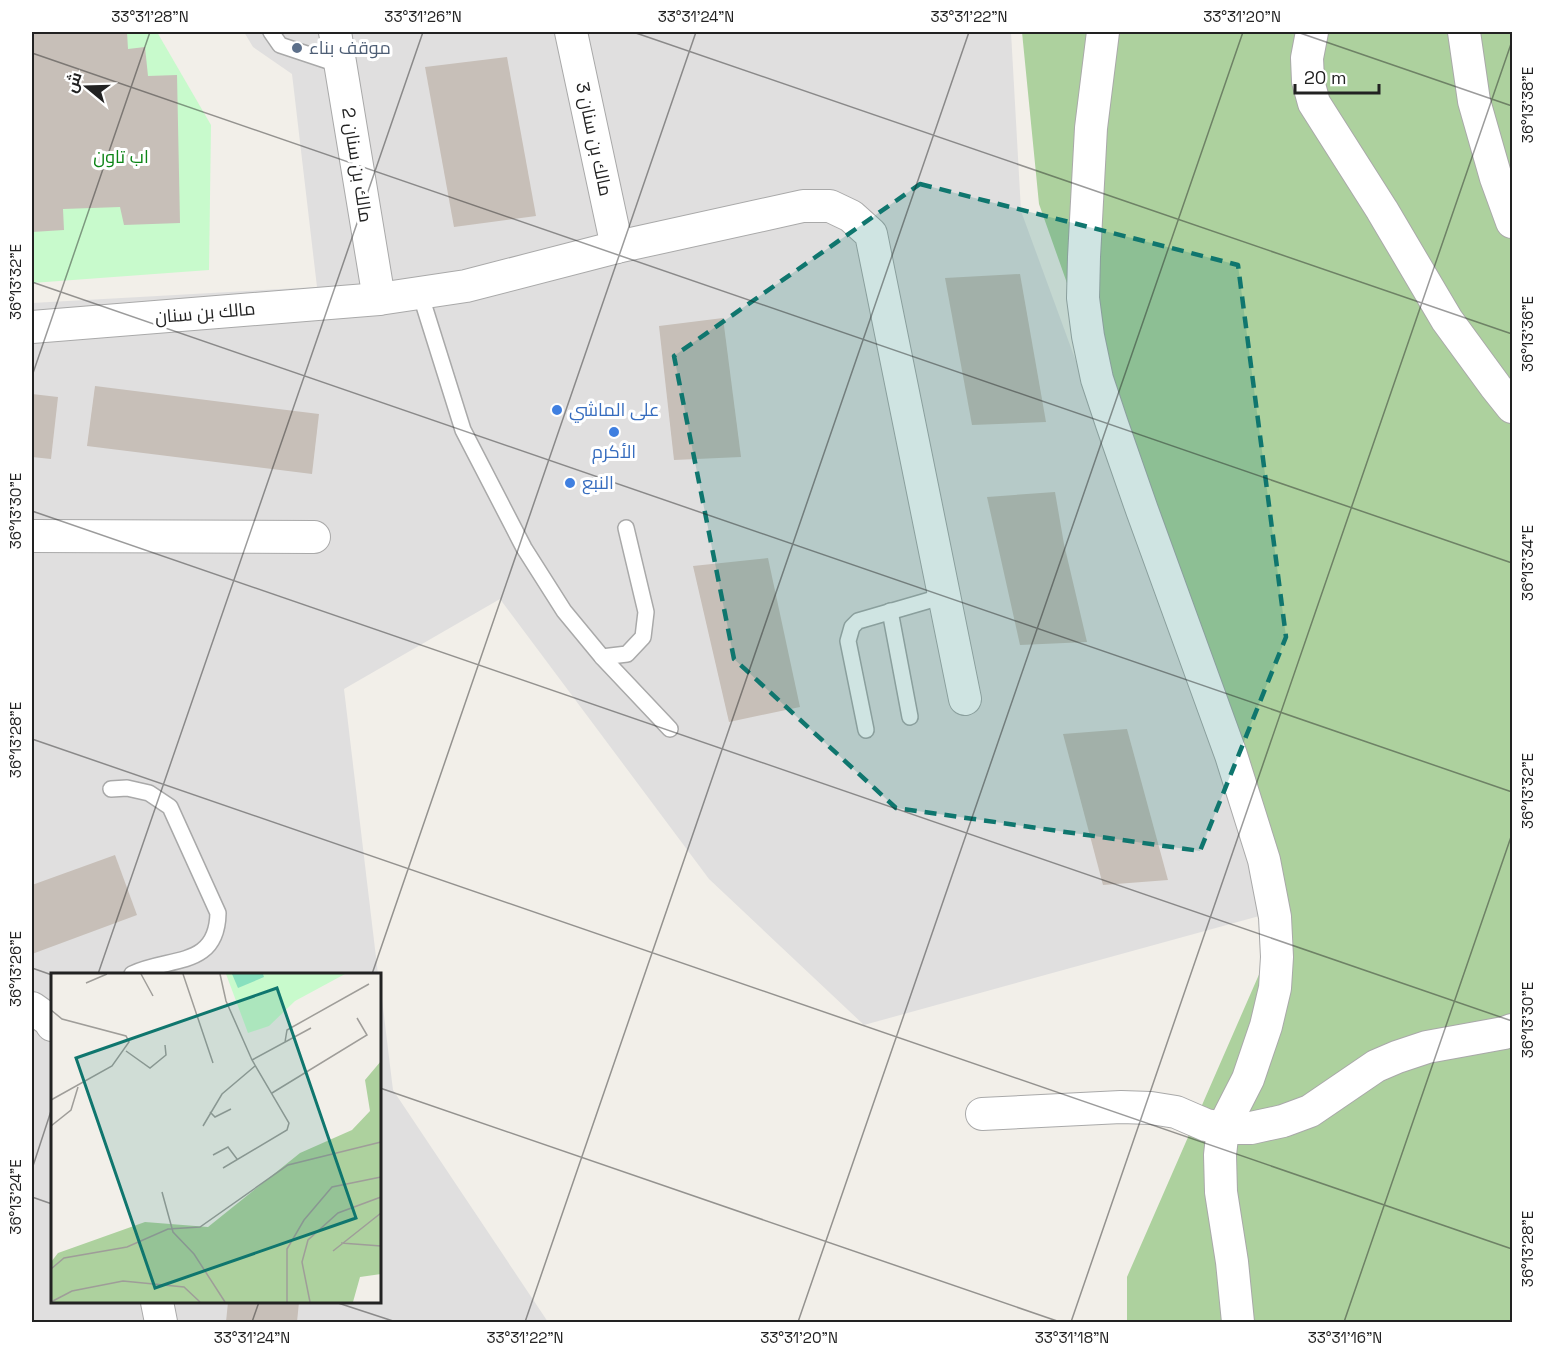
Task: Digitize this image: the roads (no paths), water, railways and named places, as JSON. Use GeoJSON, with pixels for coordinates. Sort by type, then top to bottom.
{"type":"FeatureCollection","features":[{"type":"Feature","properties":{"kind":"street","name":"مالك بن سنان 2"},"geometry":{"type":"LineString","coordinates":[[335,32],[379,298]]}},
{"type":"Feature","properties":{"kind":"street","name":"مالك بن سنان 3"},"geometry":{"type":"LineString","coordinates":[[571,32],[617,247]]}},
{"type":"Feature","properties":{"kind":"street"},"geometry":{"type":"LineString","coordinates":[[1103,32],[1092,128],[1084,256],[1083,298],[1088,336],[1097,379],[1112,424],[1231,755],[1264,860],[1275,917],[1277,957],[1275,988],[1266,1026],[1248,1079],[1223,1128],[1220,1155],[1221,1192],[1232,1262],[1238,1323]]}},
{"type":"Feature","properties":{"kind":"street"},"geometry":{"type":"LineString","coordinates":[[1312,32],[1307,58],[1308,81],[1314,103],[1382,210],[1447,320],[1512,407]]}},
{"type":"Feature","properties":{"kind":"street"},"geometry":{"type":"LineString","coordinates":[[1464,32],[1474,101],[1496,178],[1512,222]]}},
{"type":"Feature","properties":{"kind":"street","name":"مالك بن سنان"},"geometry":{"type":"LineString","coordinates":[[32,327],[420,293],[466,286],[617,247],[803,206],[830,206],[851,216],[871,234],[965,699]]}},
{"type":"Feature","properties":{"kind":"street"},"geometry":{"type":"LineString","coordinates":[[32,536],[314,537]]}},
{"type":"Feature","properties":{"kind":"street"},"geometry":{"type":"LineString","coordinates":[[32,1008],[51,1023]]}},
{"type":"Feature","properties":{"kind":"street"},"geometry":{"type":"LineString","coordinates":[[982,1114],[1121,1107],[1151,1108],[1176,1112],[1206,1125],[1223,1128],[1251,1128],[1283,1121],[1310,1111],[1376,1066],[1397,1057],[1427,1047],[1504,1034],[1512,1030]]}},
{"type":"Feature","properties":{"kind":"street"},"geometry":{"type":"LineString","coordinates":[[157,1303],[161,1323]]}},
{"type":"Feature","properties":{"kind":"lane"},"geometry":{"type":"LineString","coordinates":[[271,32],[280,45],[340,65]]}},
{"type":"Feature","properties":{"kind":"lane"},"geometry":{"type":"LineString","coordinates":[[420,293],[463,430],[524,548],[564,611],[602,657],[670,729]]}},
{"type":"Feature","properties":{"kind":"lane"},"geometry":{"type":"LineString","coordinates":[[602,657],[627,654],[643,637],[646,612],[626,528]]}},
{"type":"Feature","properties":{"kind":"lane"},"geometry":{"type":"LineString","coordinates":[[866,730],[848,641],[852,627],[858,621],[944,596]]}},
{"type":"Feature","properties":{"kind":"lane"},"geometry":{"type":"LineString","coordinates":[[890,611],[910,717]]}},
{"type":"Feature","properties":{"kind":"lane"},"geometry":{"type":"LineString","coordinates":[[111,789],[127,788],[149,793],[170,807],[218,913],[218,927],[211,942],[197,956],[139,973]]}},
{"type":"Feature","properties":{"kind":"place","name":"موقف بناء"},"geometry":{"type":"Point","coordinates":[297,48]}},
{"type":"Feature","properties":{"kind":"place","name":"على الماشي"},"geometry":{"type":"Point","coordinates":[557,410]}},
{"type":"Feature","properties":{"kind":"place","name":"الأكرم"},"geometry":{"type":"Point","coordinates":[614,432]}},
{"type":"Feature","properties":{"kind":"place","name":"النبع"},"geometry":{"type":"Point","coordinates":[570,483]}},
{"type":"Feature","properties":{"kind":"park label","name":"اب تاون"},"geometry":{"type":"Point","coordinates":[121,157]}}]}
